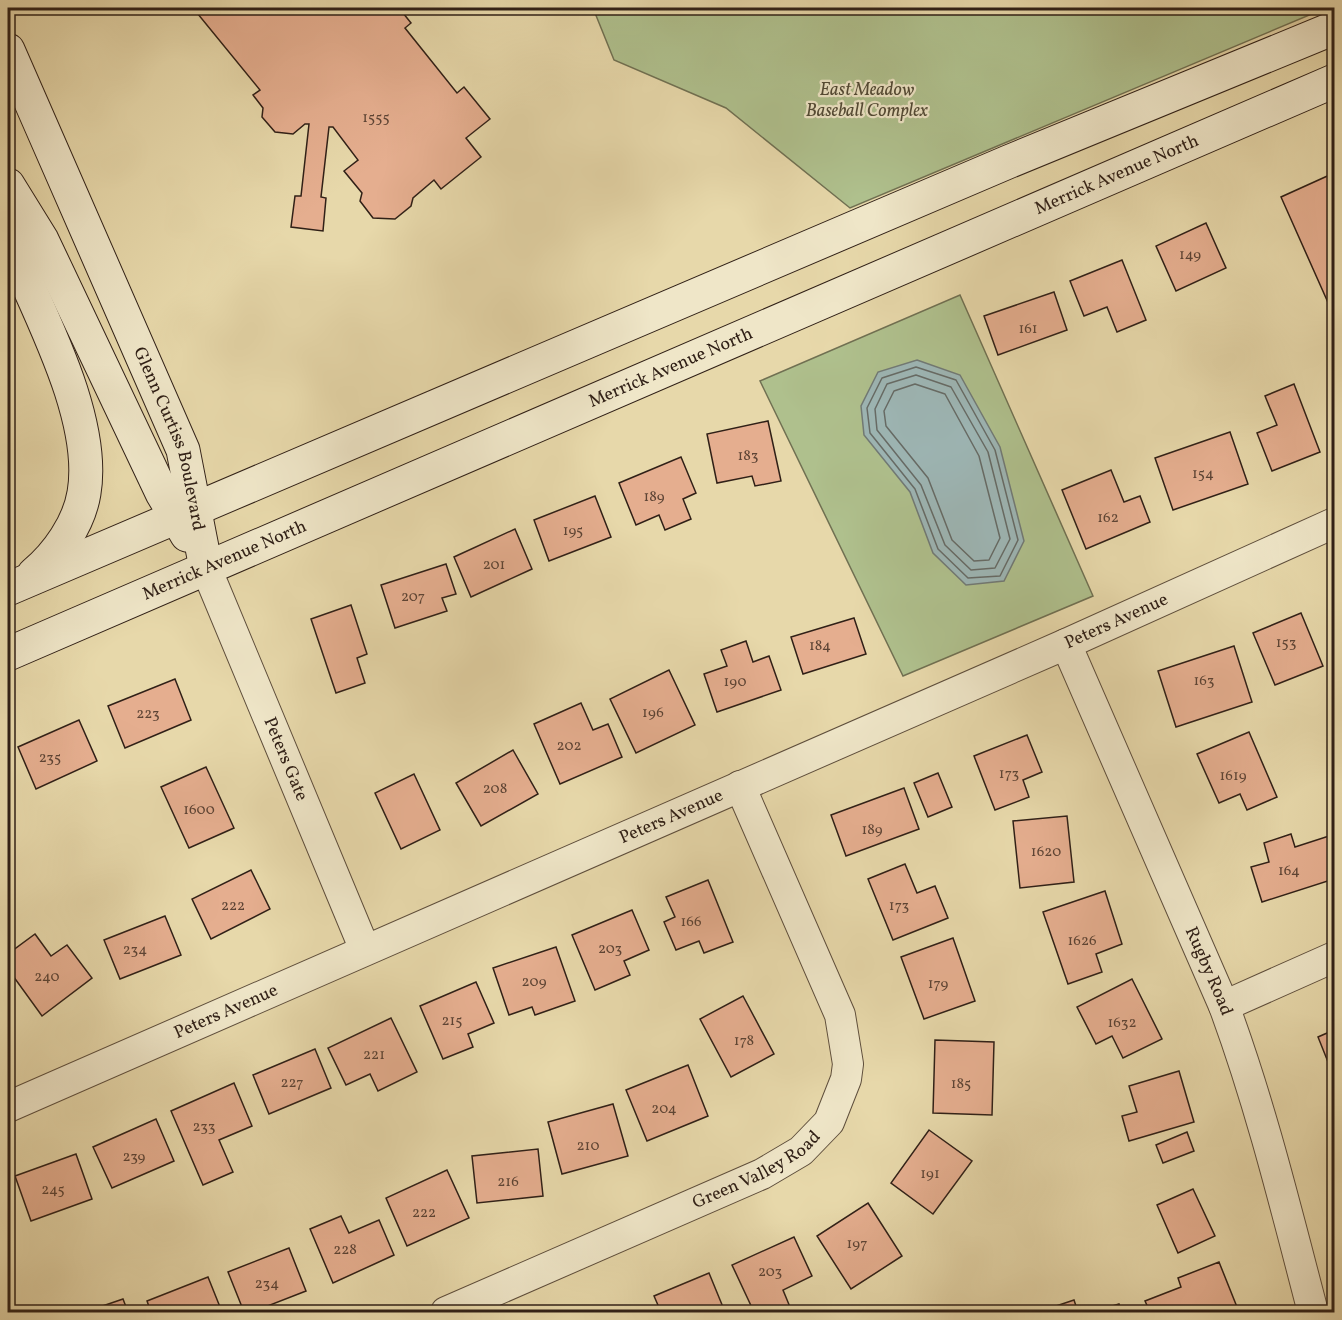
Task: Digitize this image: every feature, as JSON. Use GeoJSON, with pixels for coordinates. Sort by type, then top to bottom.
{"type":"FeatureCollection","features":[{"type":"Feature","properties":{"kind":"main road"},"geometry":{"type":"LineString","coordinates":[[17,585],[1008,162],[1335,28]]}},
{"type":"Feature","properties":{"kind":"main road","name":"Glenn Curtiss Boulevard"},"geometry":{"type":"LineString","coordinates":[[8,50],[183,450],[186,514],[206,568]]}},
{"type":"Feature","properties":{"kind":"main road","name":"Merrick Avenue North"},"geometry":{"type":"LineString","coordinates":[[8,654],[1335,81]]}},
{"type":"Feature","properties":{"kind":"main road","name":"Glenn Curtiss Boulevard"},"geometry":{"type":"LineString","coordinates":[[8,185],[42,240],[162,493],[186,514]]}},
{"type":"Feature","properties":{"kind":"main road"},"geometry":{"type":"LineString","coordinates":[[8,240],[77,410],[85,453],[84,495],[67,536],[49,561],[17,585]]}},
{"type":"Feature","properties":{"kind":"street","name":"Peters Avenue"},"geometry":{"type":"LineString","coordinates":[[8,1107],[1066,644],[1335,523]]}},
{"type":"Feature","properties":{"kind":"street","name":"Peters Gate"},"geometry":{"type":"LineString","coordinates":[[206,568],[365,950]]}},
{"type":"Feature","properties":{"kind":"street","name":"Rugby Road"},"geometry":{"type":"LineString","coordinates":[[1066,644],[1224,1006],[1259,1107],[1313,1312]]}},
{"type":"Feature","properties":{"kind":"street","name":"Green Valley Road"},"geometry":{"type":"LineString","coordinates":[[446,1312],[504,1301],[762,1174],[801,1151],[829,1122],[846,1079],[848,1064],[840,1015],[740,786]]}},
{"type":"Feature","properties":{"kind":"street"},"geometry":{"type":"LineString","coordinates":[[1224,1006],[1335,957]]}},
{"type":"Feature","properties":{"kind":"green space","name":"East Meadow Baseball Complex"},"geometry":{"type":"Polygon","coordinates":[[[593,8],[1326,8],[850,208],[726,108],[614,60],[593,8]]]}},
{"type":"Feature","properties":{"kind":"green space"},"geometry":{"type":"Polygon","coordinates":[[[960,295],[1093,596],[903,676],[760,381],[960,295]]]}},
{"type":"Feature","properties":{"kind":"water"},"geometry":{"type":"Polygon","coordinates":[[[917,360],[960,375],[1000,447],[1024,541],[1004,581],[966,585],[933,553],[910,492],[864,435],[861,406],[878,372],[917,360]]]}},
{"type":"Feature","properties":{"kind":"building"},"geometry":{"type":"Polygon","coordinates":[[[193,8],[399,8],[411,23],[405,28],[457,93],[464,87],[490,119],[466,138],[481,157],[441,189],[434,180],[413,198],[411,206],[395,219],[373,218],[360,201],[362,193],[344,171],[358,160],[333,127],[329,127],[321,197],[326,198],[323,231],[291,227],[295,196],[301,196],[309,124],[305,124],[293,134],[275,132],[262,117],[263,108],[253,95],[260,90],[193,8]]]}},
{"type":"Feature","properties":{"kind":"building"},"geometry":{"type":"Polygon","coordinates":[[[1334,173],[1334,316],[1281,197],[1334,173]]]}},
{"type":"Feature","properties":{"kind":"building"},"geometry":{"type":"Polygon","coordinates":[[[1206,223],[1226,268],[1176,291],[1156,246],[1206,223]]]}},
{"type":"Feature","properties":{"kind":"building"},"geometry":{"type":"Polygon","coordinates":[[[1122,260],[1146,320],[1117,332],[1107,307],[1084,316],[1070,281],[1122,260]]]}},
{"type":"Feature","properties":{"kind":"building"},"geometry":{"type":"Polygon","coordinates":[[[1054,292],[1067,330],[998,355],[984,316],[1054,292]]]}},
{"type":"Feature","properties":{"kind":"building"},"geometry":{"type":"Polygon","coordinates":[[[1294,384],[1320,452],[1272,471],[1257,433],[1277,425],[1265,396],[1294,384]]]}},
{"type":"Feature","properties":{"kind":"building"},"geometry":{"type":"Polygon","coordinates":[[[768,421],[781,481],[755,486],[752,476],[717,483],[707,434],[768,421]]]}},
{"type":"Feature","properties":{"kind":"building"},"geometry":{"type":"Polygon","coordinates":[[[1230,432],[1248,484],[1173,510],[1155,458],[1230,432]]]}},
{"type":"Feature","properties":{"kind":"building"},"geometry":{"type":"Polygon","coordinates":[[[681,457],[696,493],[683,499],[691,519],[665,530],[659,515],[636,525],[619,483],[681,457]]]}},
{"type":"Feature","properties":{"kind":"building"},"geometry":{"type":"Polygon","coordinates":[[[1111,470],[1124,502],[1140,496],[1150,522],[1086,549],[1062,490],[1111,470]]]}},
{"type":"Feature","properties":{"kind":"building"},"geometry":{"type":"Polygon","coordinates":[[[595,496],[611,537],[549,561],[534,520],[595,496]]]}},
{"type":"Feature","properties":{"kind":"building"},"geometry":{"type":"Polygon","coordinates":[[[515,529],[532,569],[471,597],[454,557],[515,529]]]}},
{"type":"Feature","properties":{"kind":"building"},"geometry":{"type":"Polygon","coordinates":[[[446,564],[456,594],[442,598],[447,611],[395,628],[381,585],[446,564]]]}},
{"type":"Feature","properties":{"kind":"building"},"geometry":{"type":"Polygon","coordinates":[[[351,605],[367,654],[357,658],[365,683],[336,693],[311,619],[351,605]]]}},
{"type":"Feature","properties":{"kind":"building"},"geometry":{"type":"Polygon","coordinates":[[[1301,613],[1323,666],[1275,685],[1253,633],[1301,613]]]}},
{"type":"Feature","properties":{"kind":"building"},"geometry":{"type":"Polygon","coordinates":[[[854,618],[866,654],[803,674],[791,637],[854,618]]]}},
{"type":"Feature","properties":{"kind":"building"},"geometry":{"type":"Polygon","coordinates":[[[746,641],[753,662],[769,656],[781,690],[717,712],[704,674],[727,666],[721,650],[746,641]]]}},
{"type":"Feature","properties":{"kind":"building"},"geometry":{"type":"Polygon","coordinates":[[[1234,646],[1252,702],[1176,727],[1158,671],[1234,646]]]}},
{"type":"Feature","properties":{"kind":"building"},"geometry":{"type":"Polygon","coordinates":[[[669,670],[695,725],[636,753],[610,699],[669,670]]]}},
{"type":"Feature","properties":{"kind":"building"},"geometry":{"type":"Polygon","coordinates":[[[175,679],[191,720],[125,748],[108,706],[175,679]]]}},
{"type":"Feature","properties":{"kind":"building"},"geometry":{"type":"Polygon","coordinates":[[[581,703],[593,730],[608,724],[622,757],[560,784],[534,724],[581,703]]]}},
{"type":"Feature","properties":{"kind":"building"},"geometry":{"type":"Polygon","coordinates":[[[79,720],[97,761],[36,789],[18,747],[79,720]]]}},
{"type":"Feature","properties":{"kind":"building"},"geometry":{"type":"Polygon","coordinates":[[[1249,732],[1277,797],[1247,810],[1240,794],[1219,803],[1197,754],[1249,732]]]}},
{"type":"Feature","properties":{"kind":"building"},"geometry":{"type":"Polygon","coordinates":[[[1027,735],[1042,772],[1023,780],[1029,797],[995,810],[974,756],[1027,735]]]}},
{"type":"Feature","properties":{"kind":"building"},"geometry":{"type":"Polygon","coordinates":[[[513,750],[538,794],[481,826],[456,783],[513,750]]]}},
{"type":"Feature","properties":{"kind":"building"},"geometry":{"type":"Polygon","coordinates":[[[206,767],[234,828],[189,848],[161,787],[206,767]]]}},
{"type":"Feature","properties":{"kind":"building"},"geometry":{"type":"Polygon","coordinates":[[[938,773],[952,807],[928,817],[914,783],[938,773]]]}},
{"type":"Feature","properties":{"kind":"building"},"geometry":{"type":"Polygon","coordinates":[[[414,774],[440,830],[401,849],[375,793],[414,774]]]}},
{"type":"Feature","properties":{"kind":"building"},"geometry":{"type":"Polygon","coordinates":[[[904,788],[919,829],[846,856],[831,815],[904,788]]]}},
{"type":"Feature","properties":{"kind":"building"},"geometry":{"type":"Polygon","coordinates":[[[1067,816],[1074,882],[1020,888],[1013,821],[1067,816]]]}},
{"type":"Feature","properties":{"kind":"building"},"geometry":{"type":"Polygon","coordinates":[[[1291,834],[1295,847],[1332,835],[1334,879],[1262,902],[1251,867],[1269,862],[1264,843],[1291,834]]]}},
{"type":"Feature","properties":{"kind":"building"},"geometry":{"type":"Polygon","coordinates":[[[905,864],[917,893],[935,886],[948,918],[893,940],[868,879],[905,864]]]}},
{"type":"Feature","properties":{"kind":"building"},"geometry":{"type":"Polygon","coordinates":[[[251,870],[270,909],[211,939],[192,899],[251,870]]]}},
{"type":"Feature","properties":{"kind":"building"},"geometry":{"type":"Polygon","coordinates":[[[708,880],[733,942],[704,953],[699,941],[676,950],[664,922],[675,917],[666,897],[708,880]]]}},
{"type":"Feature","properties":{"kind":"building"},"geometry":{"type":"Polygon","coordinates":[[[1105,891],[1122,944],[1096,954],[1102,972],[1068,984],[1043,912],[1105,891]]]}},
{"type":"Feature","properties":{"kind":"building"},"geometry":{"type":"Polygon","coordinates":[[[632,910],[649,950],[624,961],[630,975],[595,990],[572,935],[632,910]]]}},
{"type":"Feature","properties":{"kind":"building"},"geometry":{"type":"Polygon","coordinates":[[[165,916],[181,955],[120,979],[104,940],[165,916]]]}},
{"type":"Feature","properties":{"kind":"building"},"geometry":{"type":"Polygon","coordinates":[[[35,934],[51,956],[67,945],[92,978],[42,1016],[8,969],[8,954],[35,934]]]}},
{"type":"Feature","properties":{"kind":"building"},"geometry":{"type":"Polygon","coordinates":[[[953,938],[975,1001],[924,1019],[901,957],[953,938]]]}},
{"type":"Feature","properties":{"kind":"building"},"geometry":{"type":"Polygon","coordinates":[[[556,947],[575,1001],[535,1015],[532,1007],[509,1015],[493,968],[556,947]]]}},
{"type":"Feature","properties":{"kind":"building"},"geometry":{"type":"Polygon","coordinates":[[[1132,979],[1162,1039],[1123,1058],[1112,1036],[1096,1044],[1077,1007],[1132,979]]]}},
{"type":"Feature","properties":{"kind":"building"},"geometry":{"type":"Polygon","coordinates":[[[476,982],[494,1023],[468,1034],[473,1047],[443,1059],[420,1006],[476,982]]]}},
{"type":"Feature","properties":{"kind":"building"},"geometry":{"type":"Polygon","coordinates":[[[743,996],[774,1054],[731,1077],[700,1019],[743,996]]]}},
{"type":"Feature","properties":{"kind":"building"},"geometry":{"type":"Polygon","coordinates":[[[8,1007],[14,1021],[8,1024],[8,1007]]]}},
{"type":"Feature","properties":{"kind":"building"},"geometry":{"type":"Polygon","coordinates":[[[391,1018],[417,1072],[378,1091],[370,1074],[346,1085],[328,1048],[391,1018]]]}},
{"type":"Feature","properties":{"kind":"building"},"geometry":{"type":"Polygon","coordinates":[[[1334,1030],[1334,1077],[1318,1037],[1334,1030]]]}},
{"type":"Feature","properties":{"kind":"building"},"geometry":{"type":"Polygon","coordinates":[[[935,1040],[994,1042],[992,1115],[933,1113],[935,1040]]]}},
{"type":"Feature","properties":{"kind":"building"},"geometry":{"type":"Polygon","coordinates":[[[315,1049],[331,1088],[269,1114],[253,1075],[315,1049]]]}},
{"type":"Feature","properties":{"kind":"building"},"geometry":{"type":"Polygon","coordinates":[[[688,1065],[708,1116],[647,1141],[626,1090],[688,1065]]]}},
{"type":"Feature","properties":{"kind":"building"},"geometry":{"type":"Polygon","coordinates":[[[1179,1071],[1194,1122],[1129,1141],[1122,1116],[1137,1112],[1129,1086],[1179,1071]]]}},
{"type":"Feature","properties":{"kind":"building"},"geometry":{"type":"Polygon","coordinates":[[[234,1083],[252,1126],[219,1140],[233,1172],[203,1185],[171,1111],[234,1083]]]}},
{"type":"Feature","properties":{"kind":"building"},"geometry":{"type":"Polygon","coordinates":[[[613,1104],[628,1156],[562,1174],[548,1122],[613,1104]]]}},
{"type":"Feature","properties":{"kind":"building"},"geometry":{"type":"Polygon","coordinates":[[[156,1119],[174,1161],[112,1188],[93,1147],[156,1119]]]}},
{"type":"Feature","properties":{"kind":"building"},"geometry":{"type":"Polygon","coordinates":[[[929,1130],[972,1161],[933,1214],[891,1183],[929,1130]]]}},
{"type":"Feature","properties":{"kind":"building"},"geometry":{"type":"Polygon","coordinates":[[[1187,1132],[1194,1151],[1163,1163],[1156,1145],[1187,1132]]]}},
{"type":"Feature","properties":{"kind":"building"},"geometry":{"type":"Polygon","coordinates":[[[538,1149],[543,1196],[477,1203],[472,1156],[538,1149]]]}},
{"type":"Feature","properties":{"kind":"building"},"geometry":{"type":"Polygon","coordinates":[[[76,1154],[92,1199],[31,1221],[15,1176],[76,1154]]]}},
{"type":"Feature","properties":{"kind":"building"},"geometry":{"type":"Polygon","coordinates":[[[447,1170],[469,1218],[407,1246],[386,1198],[447,1170]]]}},
{"type":"Feature","properties":{"kind":"building"},"geometry":{"type":"Polygon","coordinates":[[[1193,1189],[1215,1236],[1178,1253],[1157,1205],[1193,1189]]]}},
{"type":"Feature","properties":{"kind":"building"},"geometry":{"type":"Polygon","coordinates":[[[868,1203],[902,1256],[851,1289],[817,1236],[868,1203]]]}},
{"type":"Feature","properties":{"kind":"building"},"geometry":{"type":"Polygon","coordinates":[[[341,1216],[349,1233],[379,1220],[394,1255],[333,1283],[310,1229],[341,1216]]]}},
{"type":"Feature","properties":{"kind":"building"},"geometry":{"type":"Polygon","coordinates":[[[794,1237],[812,1276],[783,1290],[790,1307],[777,1312],[754,1312],[732,1265],[794,1237]]]}},
{"type":"Feature","properties":{"kind":"building"},"geometry":{"type":"Polygon","coordinates":[[[289,1248],[306,1291],[252,1312],[244,1312],[228,1272],[289,1248]]]}},
{"type":"Feature","properties":{"kind":"building"},"geometry":{"type":"Polygon","coordinates":[[[1219,1262],[1239,1312],[1150,1312],[1145,1301],[1181,1287],[1178,1278],[1219,1262]]]}},
{"type":"Feature","properties":{"kind":"building"},"geometry":{"type":"Polygon","coordinates":[[[709,1273],[725,1312],[661,1312],[654,1296],[709,1273]]]}},
{"type":"Feature","properties":{"kind":"building"},"geometry":{"type":"Polygon","coordinates":[[[208,1277],[222,1312],[151,1312],[147,1301],[208,1277]]]}},
{"type":"Feature","properties":{"kind":"building"},"geometry":{"type":"Polygon","coordinates":[[[123,1299],[128,1312],[85,1312],[123,1299]]]}},
{"type":"Feature","properties":{"kind":"building"},"geometry":{"type":"Polygon","coordinates":[[[1074,1300],[1078,1312],[1051,1312],[1050,1308],[1074,1300]]]}},
{"type":"Feature","properties":{"kind":"building"},"geometry":{"type":"Polygon","coordinates":[[[1119,1304],[1122,1312],[1093,1312],[1119,1304]]]}}]}
